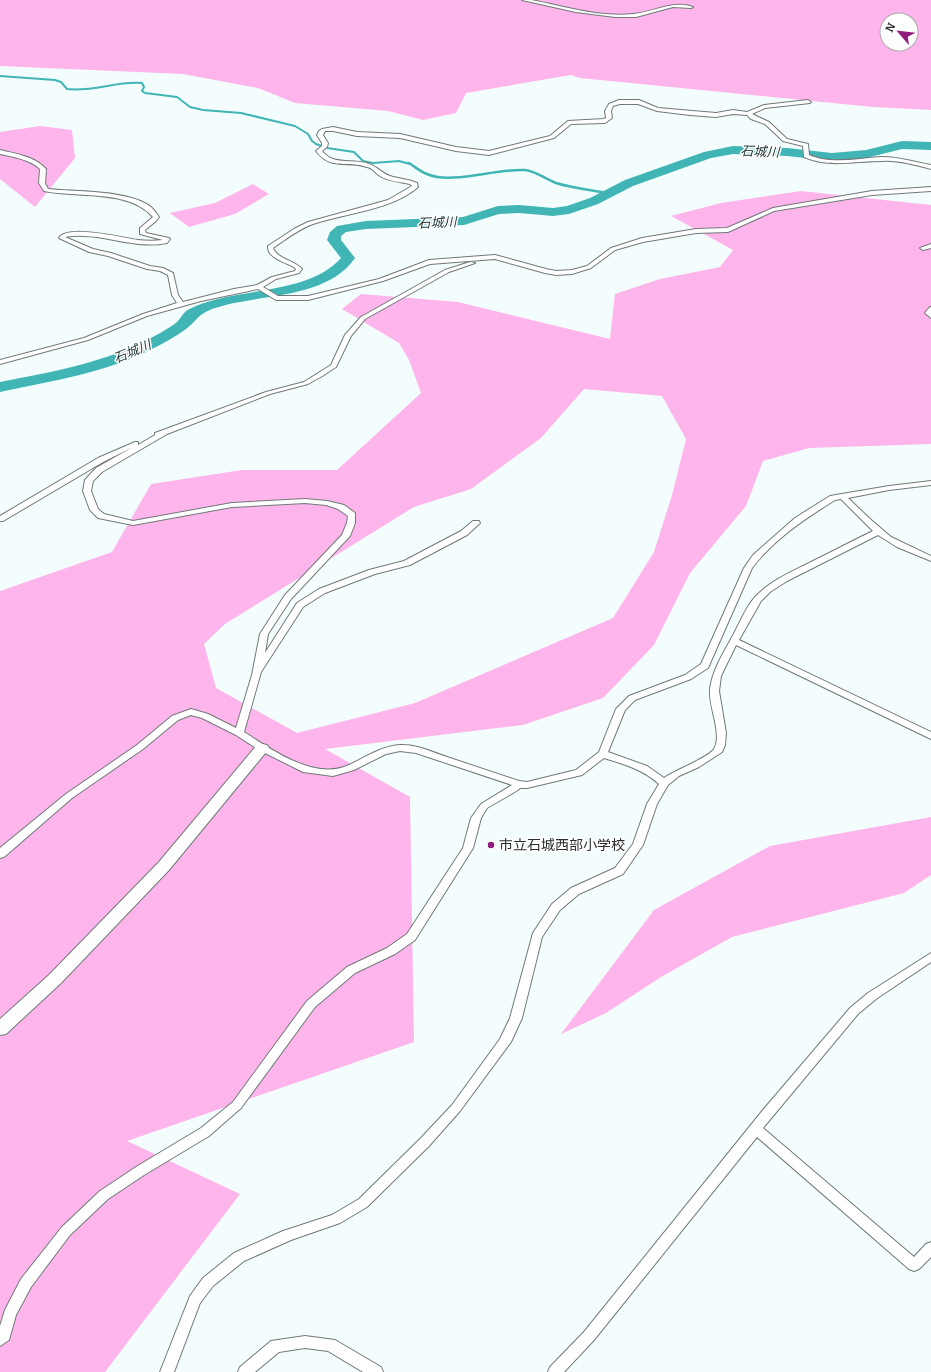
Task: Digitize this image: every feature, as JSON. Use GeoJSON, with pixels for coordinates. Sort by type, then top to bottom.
{"type":"FeatureCollection","features":[{"type":"Feature","properties":{"kind":"street"},"geometry":{"type":"LineString","coordinates":[[524,0],[600,14],[630,16],[667,5],[682,4],[691,7]]}},
{"type":"Feature","properties":{"kind":"street"},"geometry":{"type":"LineString","coordinates":[[0,362],[86,340],[145,315],[181,304],[234,291],[260,288],[274,278],[297,272],[299,269],[296,265],[271,252],[270,247],[296,230],[310,222],[390,201],[415,187],[415,184],[411,182],[381,174],[372,166],[332,162],[322,157],[319,151],[324,147],[325,143],[320,135],[320,132],[324,130],[333,129],[357,134],[400,136],[456,149],[490,153],[552,137],[570,122],[605,121],[609,118],[608,111],[611,105],[619,102],[639,102],[657,109],[690,113],[716,115],[733,112],[748,114],[767,123],[785,140],[806,145],[806,156],[814,159],[828,162],[883,159],[931,167]]}},
{"type":"Feature","properties":{"kind":"street"},"geometry":{"type":"LineString","coordinates":[[748,114],[764,107],[808,102]]}},
{"type":"Feature","properties":{"kind":"street"},"geometry":{"type":"LineString","coordinates":[[0,152],[22,157],[40,165],[43,169],[42,183],[46,190],[115,196],[135,202],[154,212],[156,217],[142,229],[143,234],[167,239],[165,242],[153,244],[140,243],[103,236],[72,234],[63,236],[62,238],[91,250],[109,254],[149,268],[167,271],[171,274],[175,295],[181,304]]}},
{"type":"Feature","properties":{"kind":"street"},"geometry":{"type":"LineString","coordinates":[[260,288],[276,298],[308,298],[356,287],[437,260],[468,260],[494,257],[505,258],[545,271],[556,273],[572,272],[589,267],[613,249],[637,241],[678,233],[734,228],[761,214],[797,206],[872,193],[931,189]]}},
{"type":"Feature","properties":{"kind":"street"},"geometry":{"type":"LineString","coordinates":[[923,248],[931,246]]}},
{"type":"Feature","properties":{"kind":"street"},"geometry":{"type":"LineString","coordinates":[[0,519],[29,504],[117,451],[268,393],[306,383],[334,366],[348,335],[363,318],[447,271],[468,264],[505,258]]}},
{"type":"Feature","properties":{"kind":"street"},"geometry":{"type":"LineString","coordinates":[[931,309],[928,313],[931,316]]}},
{"type":"Feature","properties":{"kind":"street"},"geometry":{"type":"LineString","coordinates":[[164,433],[99,470],[89,480],[87,491],[94,510],[101,516],[133,523],[232,505],[305,501],[327,503],[341,507],[352,515],[352,523],[346,536],[288,597],[264,634],[256,675],[239,733]]}},
{"type":"Feature","properties":{"kind":"street"},"geometry":{"type":"LineString","coordinates":[[0,854],[69,796],[140,747],[175,718],[191,712],[205,716],[239,733],[262,748],[303,769],[333,773],[351,768],[383,752],[400,748],[417,750],[518,784],[527,785],[579,773],[603,754],[621,709],[632,698],[688,677],[705,666],[748,568],[756,557],[798,520],[833,498],[888,488],[931,483]]}},
{"type":"Feature","properties":{"kind":"street"},"geometry":{"type":"LineString","coordinates":[[842,496],[879,531],[902,546],[931,559]]}},
{"type":"Feature","properties":{"kind":"street"},"geometry":{"type":"LineString","coordinates":[[256,675],[300,605],[322,591],[372,572],[407,563],[464,533],[476,523]]}},
{"type":"Feature","properties":{"kind":"street"},"geometry":{"type":"LineString","coordinates":[[167,1372],[195,1300],[208,1282],[239,1257],[288,1235],[336,1219],[363,1203],[425,1142],[456,1108],[505,1042],[516,1018],[537,936],[556,907],[575,891],[619,871],[638,845],[652,804],[664,783],[676,774],[696,765],[717,752],[720,745],[721,734],[714,691],[717,676],[734,641],[758,600],[766,590],[879,531]]}},
{"type":"Feature","properties":{"kind":"street"},"geometry":{"type":"LineString","coordinates":[[734,641],[931,736]]}},
{"type":"Feature","properties":{"kind":"street"},"geometry":{"type":"LineString","coordinates":[[0,1029],[55,979],[164,866],[262,748]]}},
{"type":"Feature","properties":{"kind":"street"},"geometry":{"type":"LineString","coordinates":[[603,754],[650,772],[664,783]]}},
{"type":"Feature","properties":{"kind":"street"},"geometry":{"type":"LineString","coordinates":[[0,1340],[4,1336],[10,1314],[26,1283],[66,1231],[104,1195],[140,1171],[205,1132],[237,1105],[311,1004],[351,970],[391,951],[411,937],[468,848],[476,818],[484,806],[515,788],[518,784]]}},
{"type":"Feature","properties":{"kind":"street"},"geometry":{"type":"LineString","coordinates":[[555,1372],[589,1336],[767,1114],[854,1011],[872,996],[931,957]]}},
{"type":"Feature","properties":{"kind":"street"},"geometry":{"type":"LineString","coordinates":[[756,1129],[914,1265],[931,1248]]}},
{"type":"Feature","properties":{"kind":"street"},"geometry":{"type":"LineString","coordinates":[[245,1372],[276,1346],[305,1342],[330,1345],[376,1372]]}},
{"type":"Feature","properties":{"kind":"shaded area"},"geometry":{"type":"Polygon","coordinates":[[[0,0],[931,0],[931,110],[873,107],[580,78],[571,75],[466,93],[456,113],[423,120],[388,111],[295,103],[258,88],[183,74],[0,66],[0,0]]]}},
{"type":"Feature","properties":{"kind":"shaded area"},"geometry":{"type":"Polygon","coordinates":[[[40,126],[72,130],[75,158],[35,207],[0,179],[0,132],[40,126]]]}},
{"type":"Feature","properties":{"kind":"shaded area"},"geometry":{"type":"Polygon","coordinates":[[[253,184],[269,194],[235,214],[189,227],[170,213],[215,203],[253,184]]]}},
{"type":"Feature","properties":{"kind":"shaded area"},"geometry":{"type":"Polygon","coordinates":[[[801,191],[931,205],[931,444],[809,448],[763,461],[746,506],[690,573],[654,645],[603,698],[523,725],[325,749],[410,797],[414,1042],[127,1141],[240,1194],[105,1372],[0,1372],[0,591],[112,552],[151,484],[242,470],[337,470],[421,393],[409,360],[399,343],[342,309],[361,294],[458,302],[610,339],[615,294],[660,279],[720,267],[733,250],[671,216],[721,203],[801,191]],[[584,389],[541,438],[471,489],[414,507],[225,624],[204,644],[216,688],[297,733],[415,703],[613,618],[654,552],[672,495],[686,439],[662,396],[584,389]]]}},
{"type":"Feature","properties":{"kind":"shaded area"},"geometry":{"type":"Polygon","coordinates":[[[931,817],[931,875],[904,893],[732,937],[661,977],[606,1013],[561,1034],[654,910],[770,846],[931,817]]]}},
{"type":"Feature","properties":{"kind":"waterway"},"geometry":{"type":"LineString","coordinates":[[0,76],[55,80],[61,82],[67,89],[77,90],[142,83],[144,87],[142,91],[145,93],[177,97],[190,107],[203,110],[241,113],[295,126],[308,134],[312,141],[316,144],[327,148],[354,152],[363,161],[373,163],[399,161],[410,164]]}},
{"type":"Feature","properties":{"kind":"waterway","name":"石城川"},"geometry":{"type":"LineString","coordinates":[[0,387],[74,371],[110,361],[159,340],[182,325],[191,315],[205,307],[229,300],[287,289],[307,284],[325,277],[339,269],[348,258],[334,240],[335,235],[342,229],[366,225],[464,221],[498,210],[519,209],[553,212],[569,210],[594,201],[629,183],[708,155],[733,150],[787,152],[832,157],[866,154],[902,145],[931,146]]}},
{"type":"Feature","properties":{"kind":"waterway"},"geometry":{"type":"LineString","coordinates":[[409,163],[427,174],[448,178],[501,171],[525,170],[562,185],[607,193]]}},
{"type":"Feature","properties":{"kind":"place","name":"市立石城西部小学校"},"geometry":{"type":"Point","coordinates":[491,845]}}]}
